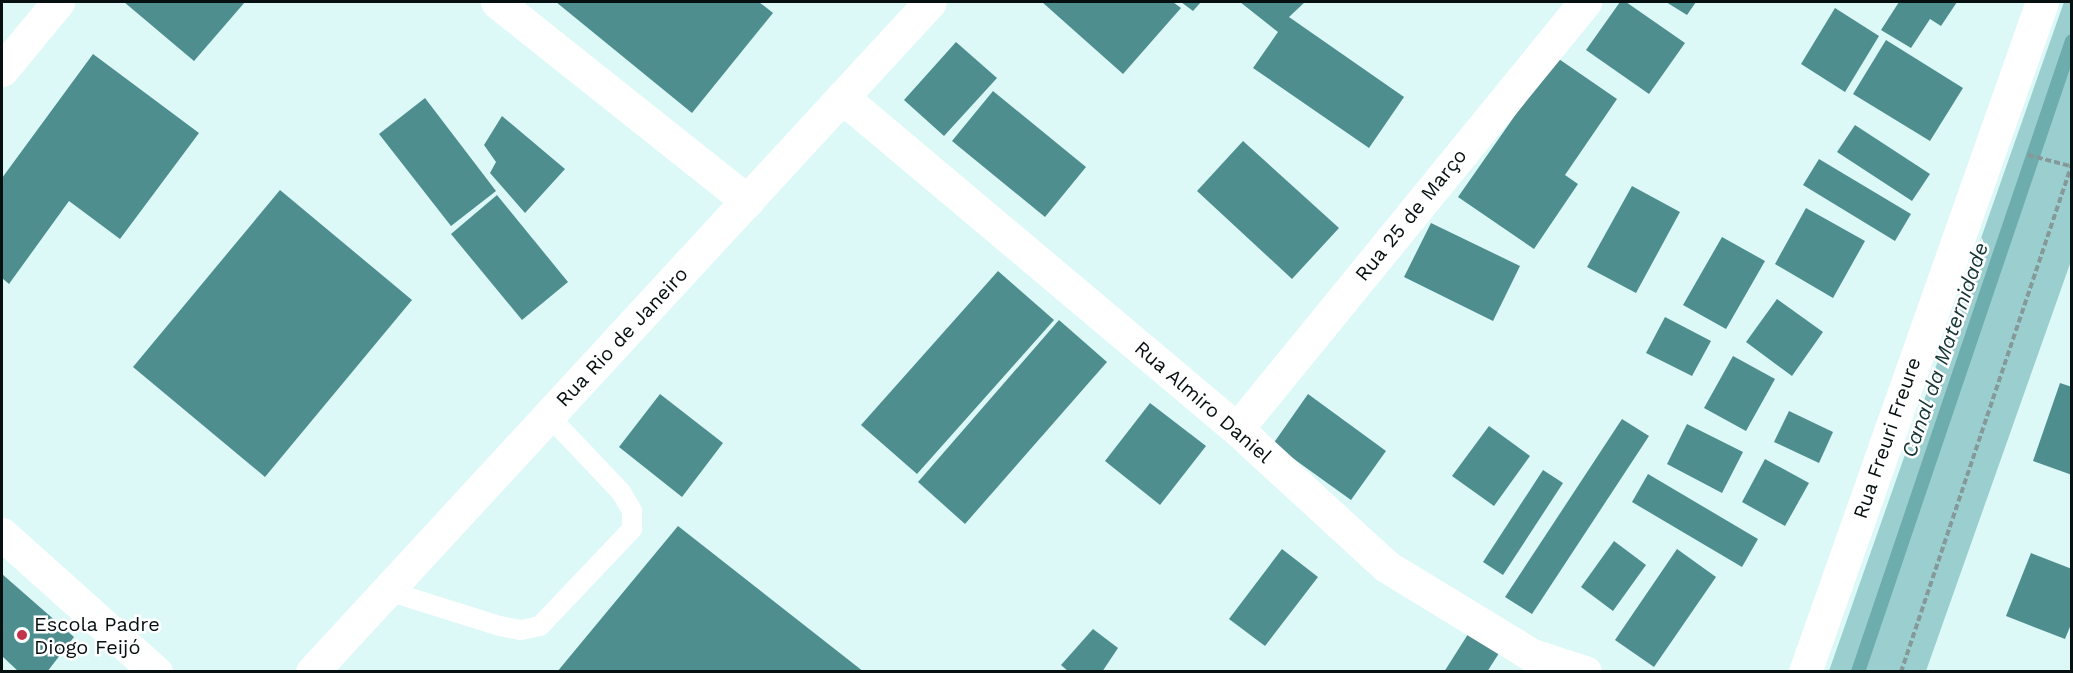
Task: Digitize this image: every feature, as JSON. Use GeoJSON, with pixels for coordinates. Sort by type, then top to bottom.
{"type":"FeatureCollection","features":[{"type":"Feature","properties":{"kind":"street"},"geometry":{"type":"LineString","coordinates":[[2,70],[58,2]]}},
{"type":"Feature","properties":{"kind":"street"},"geometry":{"type":"LineString","coordinates":[[497,2],[747,201]]}},
{"type":"Feature","properties":{"kind":"street","name":"Rua Rio de Janeiro"},"geometry":{"type":"LineString","coordinates":[[312,672],[930,2]]}},
{"type":"Feature","properties":{"kind":"street","name":"Rua 25 de Março"},"geometry":{"type":"LineString","coordinates":[[1237,429],[1585,2]]}},
{"type":"Feature","properties":{"kind":"street","name":"Rua Freuri Freure"},"geometry":{"type":"LineString","coordinates":[[1805,672],[2042,2]]}},
{"type":"Feature","properties":{"kind":"street","name":"Rua Almiro Daniel"},"geometry":{"type":"LineString","coordinates":[[842,97],[1237,429],[1386,566],[1532,655],[1585,672]]}},
{"type":"Feature","properties":{"kind":"street"},"geometry":{"type":"LineString","coordinates":[[2,534],[156,672]]}},
{"type":"Feature","properties":{"kind":"lane"},"geometry":{"type":"LineString","coordinates":[[388,591],[500,626],[521,630],[540,626],[632,529],[632,510],[621,492],[549,416]]}},
{"type":"Feature","properties":{"kind":"path"},"geometry":{"type":"LineString","coordinates":[[1901,672],[2070,165]]}},
{"type":"Feature","properties":{"kind":"shaded area"},"geometry":{"type":"Polygon","coordinates":[[[2064,2],[2072,2],[2071,261],[1926,671],[1829,671],[2064,2]]]}},
{"type":"Feature","properties":{"kind":"building"},"geometry":{"type":"Polygon","coordinates":[[[124,2],[245,2],[194,61],[124,2]]]}},
{"type":"Feature","properties":{"kind":"building"},"geometry":{"type":"Polygon","coordinates":[[[556,2],[759,2],[773,13],[692,113],[556,2]]]}},
{"type":"Feature","properties":{"kind":"building"},"geometry":{"type":"Polygon","coordinates":[[[1042,2],[1173,2],[1181,8],[1123,74],[1042,2]]]}},
{"type":"Feature","properties":{"kind":"building"},"geometry":{"type":"Polygon","coordinates":[[[1181,2],[1201,2],[1193,11],[1181,2]]]}},
{"type":"Feature","properties":{"kind":"building"},"geometry":{"type":"Polygon","coordinates":[[[1240,2],[1305,2],[1289,17],[1404,97],[1369,148],[1253,68],[1278,32],[1240,2]]]}},
{"type":"Feature","properties":{"kind":"building"},"geometry":{"type":"Polygon","coordinates":[[[1620,2],[1626,2],[1685,43],[1649,94],[1586,50],[1620,2]]]}},
{"type":"Feature","properties":{"kind":"building"},"geometry":{"type":"Polygon","coordinates":[[[1666,2],[1696,2],[1687,15],[1666,2]]]}},
{"type":"Feature","properties":{"kind":"building"},"geometry":{"type":"Polygon","coordinates":[[[1899,2],[1957,2],[1941,26],[1930,19],[1911,48],[1881,30],[1899,2]]]}},
{"type":"Feature","properties":{"kind":"building"},"geometry":{"type":"Polygon","coordinates":[[[1835,8],[1879,36],[1845,92],[1801,64],[1835,8]]]}},
{"type":"Feature","properties":{"kind":"building"},"geometry":{"type":"Polygon","coordinates":[[[1886,40],[1963,88],[1930,141],[1853,94],[1886,40]]]}},
{"type":"Feature","properties":{"kind":"building"},"geometry":{"type":"Polygon","coordinates":[[[956,42],[997,78],[944,136],[904,100],[956,42]]]}},
{"type":"Feature","properties":{"kind":"building"},"geometry":{"type":"Polygon","coordinates":[[[93,54],[199,133],[120,239],[69,201],[9,284],[2,278],[2,178],[93,54]]]}},
{"type":"Feature","properties":{"kind":"building"},"geometry":{"type":"Polygon","coordinates":[[[1556,57],[1617,99],[1565,175],[1578,184],[1534,249],[1458,197],[1556,57]]]}},
{"type":"Feature","properties":{"kind":"building"},"geometry":{"type":"Polygon","coordinates":[[[993,91],[1086,167],[1045,217],[952,141],[993,91]]]}},
{"type":"Feature","properties":{"kind":"building"},"geometry":{"type":"Polygon","coordinates":[[[425,98],[496,191],[451,226],[379,134],[425,98]]]}},
{"type":"Feature","properties":{"kind":"building"},"geometry":{"type":"Polygon","coordinates":[[[502,116],[565,169],[525,213],[490,173],[496,162],[484,145],[502,116]]]}},
{"type":"Feature","properties":{"kind":"building"},"geometry":{"type":"Polygon","coordinates":[[[1855,125],[1930,174],[1912,201],[1837,152],[1855,125]]]}},
{"type":"Feature","properties":{"kind":"building"},"geometry":{"type":"Polygon","coordinates":[[[1243,141],[1339,228],[1292,279],[1197,191],[1243,141]]]}},
{"type":"Feature","properties":{"kind":"building"},"geometry":{"type":"Polygon","coordinates":[[[1819,159],[1911,214],[1895,241],[1803,185],[1819,159]]]}},
{"type":"Feature","properties":{"kind":"building"},"geometry":{"type":"Polygon","coordinates":[[[1632,186],[1680,212],[1636,293],[1587,267],[1632,186]]]}},
{"type":"Feature","properties":{"kind":"building"},"geometry":{"type":"Polygon","coordinates":[[[280,190],[412,300],[265,477],[133,367],[280,190]]]}},
{"type":"Feature","properties":{"kind":"building"},"geometry":{"type":"Polygon","coordinates":[[[497,195],[568,282],[522,320],[451,234],[497,195]]]}},
{"type":"Feature","properties":{"kind":"building"},"geometry":{"type":"Polygon","coordinates":[[[1806,208],[1865,241],[1833,298],[1775,264],[1806,208]]]}},
{"type":"Feature","properties":{"kind":"building"},"geometry":{"type":"Polygon","coordinates":[[[1431,223],[1520,266],[1493,321],[1404,277],[1431,223]]]}},
{"type":"Feature","properties":{"kind":"building"},"geometry":{"type":"Polygon","coordinates":[[[1722,237],[1765,261],[1726,329],[1683,305],[1722,237]]]}},
{"type":"Feature","properties":{"kind":"building"},"geometry":{"type":"Polygon","coordinates":[[[998,271],[1054,320],[917,474],[861,425],[998,271]]]}},
{"type":"Feature","properties":{"kind":"building"},"geometry":{"type":"Polygon","coordinates":[[[1777,299],[1823,332],[1792,376],[1746,342],[1777,299]]]}},
{"type":"Feature","properties":{"kind":"building"},"geometry":{"type":"Polygon","coordinates":[[[1665,317],[1711,341],[1692,376],[1646,353],[1665,317]]]}},
{"type":"Feature","properties":{"kind":"building"},"geometry":{"type":"Polygon","coordinates":[[[1059,320],[1107,362],[965,524],[918,482],[1059,320]]]}},
{"type":"Feature","properties":{"kind":"building"},"geometry":{"type":"Polygon","coordinates":[[[1733,356],[1775,379],[1746,431],[1704,408],[1733,356]]]}},
{"type":"Feature","properties":{"kind":"building"},"geometry":{"type":"Polygon","coordinates":[[[2060,383],[2072,387],[2072,475],[2033,461],[2060,383]]]}},
{"type":"Feature","properties":{"kind":"building"},"geometry":{"type":"Polygon","coordinates":[[[660,394],[723,443],[682,497],[619,447],[660,394]]]}},
{"type":"Feature","properties":{"kind":"building"},"geometry":{"type":"Polygon","coordinates":[[[1308,394],[1386,451],[1351,500],[1273,444],[1308,394]]]}},
{"type":"Feature","properties":{"kind":"building"},"geometry":{"type":"Polygon","coordinates":[[[1150,403],[1206,446],[1160,505],[1105,461],[1150,403]]]}},
{"type":"Feature","properties":{"kind":"building"},"geometry":{"type":"Polygon","coordinates":[[[1789,411],[1833,432],[1819,463],[1774,442],[1789,411]]]}},
{"type":"Feature","properties":{"kind":"building"},"geometry":{"type":"Polygon","coordinates":[[[1622,419],[1649,436],[1532,614],[1505,597],[1622,419]]]}},
{"type":"Feature","properties":{"kind":"building"},"geometry":{"type":"Polygon","coordinates":[[[1687,424],[1743,452],[1722,493],[1667,464],[1687,424]]]}},
{"type":"Feature","properties":{"kind":"building"},"geometry":{"type":"Polygon","coordinates":[[[1489,426],[1530,456],[1494,506],[1452,476],[1489,426]]]}},
{"type":"Feature","properties":{"kind":"building"},"geometry":{"type":"Polygon","coordinates":[[[1765,459],[1809,483],[1785,526],[1742,502],[1765,459]]]}},
{"type":"Feature","properties":{"kind":"building"},"geometry":{"type":"Polygon","coordinates":[[[1543,470],[1563,483],[1503,575],[1483,562],[1543,470]]]}},
{"type":"Feature","properties":{"kind":"building"},"geometry":{"type":"Polygon","coordinates":[[[1648,474],[1758,539],[1742,567],[1632,502],[1648,474]]]}},
{"type":"Feature","properties":{"kind":"building"},"geometry":{"type":"Polygon","coordinates":[[[678,526],[864,672],[557,672],[678,526]]]}},
{"type":"Feature","properties":{"kind":"building"},"geometry":{"type":"Polygon","coordinates":[[[1614,541],[1646,565],[1613,611],[1581,587],[1614,541]]]}},
{"type":"Feature","properties":{"kind":"building"},"geometry":{"type":"Polygon","coordinates":[[[1282,549],[1318,577],[1265,646],[1229,619],[1282,549]]]}},
{"type":"Feature","properties":{"kind":"building"},"geometry":{"type":"Polygon","coordinates":[[[1677,549],[1716,577],[1654,667],[1615,640],[1677,549]]]}},
{"type":"Feature","properties":{"kind":"building"},"geometry":{"type":"Polygon","coordinates":[[[2031,553],[2072,569],[2072,622],[2065,639],[2006,616],[2031,553]]]}},
{"type":"Feature","properties":{"kind":"building"},"geometry":{"type":"Polygon","coordinates":[[[2,574],[74,637],[47,672],[19,672],[2,656],[2,574]]]}},
{"type":"Feature","properties":{"kind":"building"},"geometry":{"type":"Polygon","coordinates":[[[1093,629],[1118,648],[1102,672],[1069,672],[1061,665],[1093,629]]]}},
{"type":"Feature","properties":{"kind":"building"},"geometry":{"type":"Polygon","coordinates":[[[1470,631],[1501,650],[1487,672],[1444,672],[1470,631]]]}},
{"type":"Feature","properties":{"kind":"waterway","name":"Canal da Maternidade"},"geometry":{"type":"LineString","coordinates":[[1858,672],[2072,41]]}},
{"type":"Feature","properties":{"kind":"place","name":"Escola Padre Diogo Feijó"},"geometry":{"type":"Point","coordinates":[22,635]}}]}
